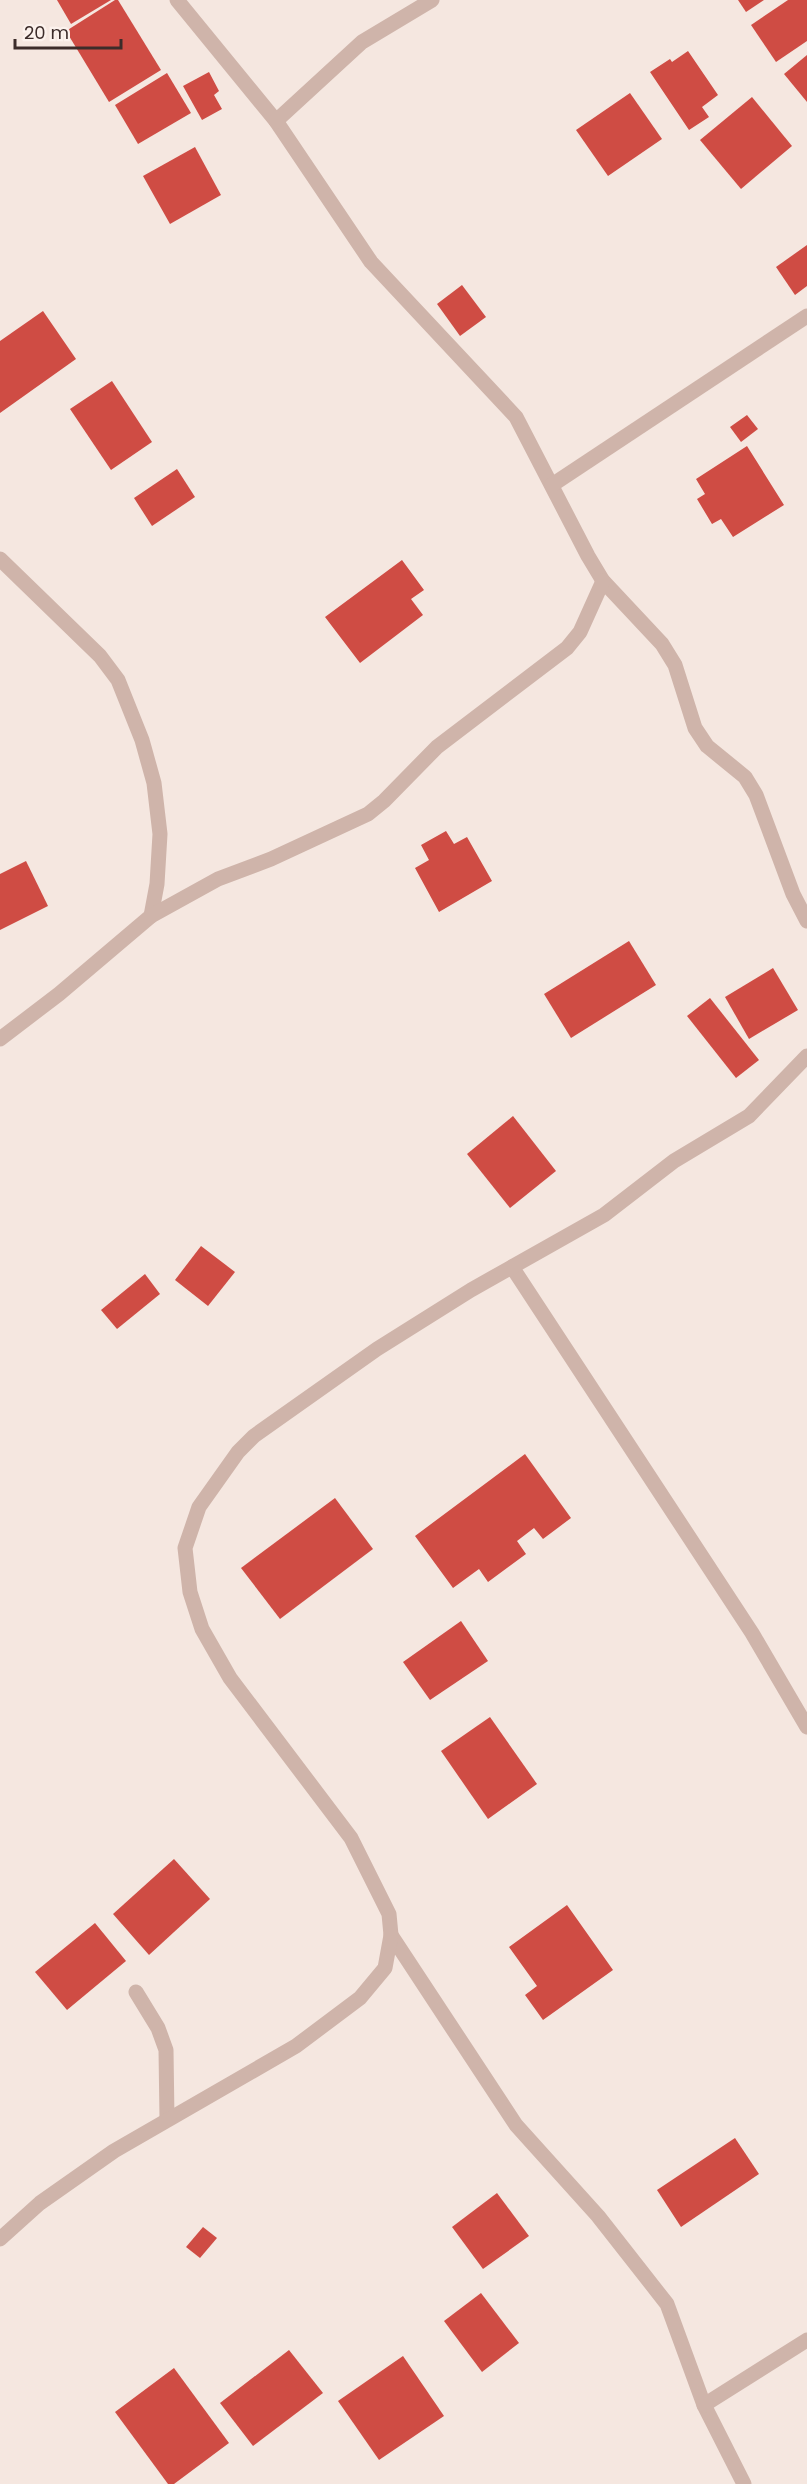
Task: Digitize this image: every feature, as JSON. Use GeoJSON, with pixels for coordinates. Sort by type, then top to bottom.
{"type":"FeatureCollection","features":[{"type":"Feature","properties":{"kind":"street"},"geometry":{"type":"LineString","coordinates":[[177,0],[276,122],[371,262],[516,417],[603,581],[662,644],[675,665],[695,728],[707,746],[745,777],[756,795],[793,894],[807,921]]}},
{"type":"Feature","properties":{"kind":"street"},"geometry":{"type":"LineString","coordinates":[[276,122],[362,42],[432,0]]}},
{"type":"Feature","properties":{"kind":"street"},"geometry":{"type":"LineString","coordinates":[[552,485],[807,316]]}},
{"type":"Feature","properties":{"kind":"street"},"geometry":{"type":"LineString","coordinates":[[0,559],[100,657],[117,680],[142,740],[154,783],[160,834],[158,885],[151,916]]}},
{"type":"Feature","properties":{"kind":"street"},"geometry":{"type":"LineString","coordinates":[[0,1040],[59,994],[151,916],[218,879],[271,859],[368,814],[384,801],[437,747],[567,648],[580,632],[603,581]]}},
{"type":"Feature","properties":{"kind":"street"},"geometry":{"type":"LineString","coordinates":[[0,2239],[40,2203],[114,2151],[296,2046],[360,1998],[385,1968],[392,1935],[389,1914],[351,1838],[215,1655],[202,1629],[190,1592],[185,1548],[199,1507],[237,1452],[254,1437],[377,1349],[512,1267],[604,1215],[674,1161],[749,1116],[807,1056]]}},
{"type":"Feature","properties":{"kind":"street"},"geometry":{"type":"LineString","coordinates":[[512,1267],[752,1633],[807,1726]]}},
{"type":"Feature","properties":{"kind":"street"},"geometry":{"type":"LineString","coordinates":[[392,1935],[516,2125],[598,2216],[667,2304],[704,2405],[744,2484]]}},
{"type":"Feature","properties":{"kind":"street"},"geometry":{"type":"LineString","coordinates":[[136,1992],[158,2028],[166,2050],[167,2119]]}},
{"type":"Feature","properties":{"kind":"street"},"geometry":{"type":"LineString","coordinates":[[704,2405],[807,2340]]}},
{"type":"Feature","properties":{"kind":"building"},"geometry":{"type":"Polygon","coordinates":[[[57,0],[111,0],[71,24],[57,0]]]}},
{"type":"Feature","properties":{"kind":"building"},"geometry":{"type":"Polygon","coordinates":[[[118,0],[161,70],[109,102],[66,31],[118,0]]]}},
{"type":"Feature","properties":{"kind":"building"},"geometry":{"type":"Polygon","coordinates":[[[738,0],[764,0],[746,12],[738,0]]]}},
{"type":"Feature","properties":{"kind":"building"},"geometry":{"type":"Polygon","coordinates":[[[788,0],[807,0],[807,41],[776,62],[751,25],[788,0]]]}},
{"type":"Feature","properties":{"kind":"building"},"geometry":{"type":"Polygon","coordinates":[[[688,51],[718,95],[702,107],[709,117],[689,130],[650,72],[670,59],[672,62],[688,51]]]}},
{"type":"Feature","properties":{"kind":"building"},"geometry":{"type":"Polygon","coordinates":[[[807,55],[807,102],[784,74],[807,55]]]}},
{"type":"Feature","properties":{"kind":"building"},"geometry":{"type":"Polygon","coordinates":[[[209,72],[219,91],[214,95],[222,109],[202,120],[183,86],[209,72]]]}},
{"type":"Feature","properties":{"kind":"building"},"geometry":{"type":"Polygon","coordinates":[[[167,73],[191,113],[138,144],[115,105],[167,73]]]}},
{"type":"Feature","properties":{"kind":"building"},"geometry":{"type":"Polygon","coordinates":[[[630,93],[662,139],[608,176],[576,130],[630,93]]]}},
{"type":"Feature","properties":{"kind":"building"},"geometry":{"type":"Polygon","coordinates":[[[752,97],[792,146],[741,189],[700,140],[752,97]]]}},
{"type":"Feature","properties":{"kind":"building"},"geometry":{"type":"Polygon","coordinates":[[[195,147],[221,195],[170,224],[143,176],[195,147]]]}},
{"type":"Feature","properties":{"kind":"building"},"geometry":{"type":"Polygon","coordinates":[[[807,245],[807,286],[795,295],[776,267],[807,245]]]}},
{"type":"Feature","properties":{"kind":"building"},"geometry":{"type":"Polygon","coordinates":[[[462,285],[486,317],[460,336],[437,304],[462,285]]]}},
{"type":"Feature","properties":{"kind":"building"},"geometry":{"type":"Polygon","coordinates":[[[43,311],[76,359],[0,413],[0,341],[43,311]]]}},
{"type":"Feature","properties":{"kind":"building"},"geometry":{"type":"Polygon","coordinates":[[[112,381],[152,442],[111,470],[70,409],[112,381]]]}},
{"type":"Feature","properties":{"kind":"building"},"geometry":{"type":"Polygon","coordinates":[[[747,415],[758,429],[741,442],[730,427],[747,415]]]}},
{"type":"Feature","properties":{"kind":"building"},"geometry":{"type":"Polygon","coordinates":[[[747,446],[784,505],[733,537],[721,519],[712,524],[697,499],[705,494],[696,479],[747,446]]]}},
{"type":"Feature","properties":{"kind":"building"},"geometry":{"type":"Polygon","coordinates":[[[177,469],[195,497],[152,526],[134,498],[177,469]]]}},
{"type":"Feature","properties":{"kind":"building"},"geometry":{"type":"Polygon","coordinates":[[[402,560],[424,590],[411,599],[423,615],[360,663],[325,617],[402,560]]]}},
{"type":"Feature","properties":{"kind":"building"},"geometry":{"type":"Polygon","coordinates":[[[446,831],[454,844],[467,837],[492,881],[439,912],[415,868],[429,860],[421,845],[446,831]]]}},
{"type":"Feature","properties":{"kind":"building"},"geometry":{"type":"Polygon","coordinates":[[[26,861],[48,906],[0,930],[0,874],[26,861]]]}},
{"type":"Feature","properties":{"kind":"building"},"geometry":{"type":"Polygon","coordinates":[[[629,941],[656,985],[571,1038],[544,994],[629,941]]]}},
{"type":"Feature","properties":{"kind":"building"},"geometry":{"type":"Polygon","coordinates":[[[773,968],[798,1010],[749,1039],[725,997],[773,968]]]}},
{"type":"Feature","properties":{"kind":"building"},"geometry":{"type":"Polygon","coordinates":[[[710,998],[759,1060],[736,1078],[687,1016],[710,998]]]}},
{"type":"Feature","properties":{"kind":"building"},"geometry":{"type":"Polygon","coordinates":[[[513,1116],[556,1171],[510,1208],[467,1154],[513,1116]]]}},
{"type":"Feature","properties":{"kind":"building"},"geometry":{"type":"Polygon","coordinates":[[[201,1246],[235,1272],[208,1306],[175,1280],[201,1246]]]}},
{"type":"Feature","properties":{"kind":"building"},"geometry":{"type":"Polygon","coordinates":[[[145,1274],[160,1294],[117,1329],[101,1310],[145,1274]]]}},
{"type":"Feature","properties":{"kind":"building"},"geometry":{"type":"Polygon","coordinates":[[[525,1454],[571,1518],[543,1539],[534,1528],[517,1541],[526,1554],[488,1582],[479,1569],[453,1588],[415,1536],[525,1454]]]}},
{"type":"Feature","properties":{"kind":"building"},"geometry":{"type":"Polygon","coordinates":[[[335,1498],[373,1549],[280,1619],[241,1568],[335,1498]]]}},
{"type":"Feature","properties":{"kind":"building"},"geometry":{"type":"Polygon","coordinates":[[[461,1621],[488,1661],[430,1700],[403,1662],[461,1621]]]}},
{"type":"Feature","properties":{"kind":"building"},"geometry":{"type":"Polygon","coordinates":[[[490,1717],[537,1784],[488,1819],[441,1751],[490,1717]]]}},
{"type":"Feature","properties":{"kind":"building"},"geometry":{"type":"Polygon","coordinates":[[[174,1859],[210,1899],[149,1955],[113,1914],[174,1859]]]}},
{"type":"Feature","properties":{"kind":"building"},"geometry":{"type":"Polygon","coordinates":[[[567,1905],[613,1970],[543,2020],[525,1995],[537,1986],[509,1947],[567,1905]]]}},
{"type":"Feature","properties":{"kind":"building"},"geometry":{"type":"Polygon","coordinates":[[[95,1923],[126,1961],[67,2010],[35,1972],[95,1923]]]}},
{"type":"Feature","properties":{"kind":"building"},"geometry":{"type":"Polygon","coordinates":[[[735,2138],[759,2174],[681,2227],[657,2190],[735,2138]]]}},
{"type":"Feature","properties":{"kind":"building"},"geometry":{"type":"Polygon","coordinates":[[[497,2193],[529,2236],[483,2269],[452,2227],[497,2193]]]}},
{"type":"Feature","properties":{"kind":"building"},"geometry":{"type":"Polygon","coordinates":[[[203,2227],[217,2238],[200,2258],[186,2247],[203,2227]]]}},
{"type":"Feature","properties":{"kind":"building"},"geometry":{"type":"Polygon","coordinates":[[[481,2293],[519,2343],[482,2372],[444,2321],[481,2293]]]}},
{"type":"Feature","properties":{"kind":"building"},"geometry":{"type":"Polygon","coordinates":[[[289,2350],[323,2393],[253,2446],[220,2403],[289,2350]]]}},
{"type":"Feature","properties":{"kind":"building"},"geometry":{"type":"Polygon","coordinates":[[[403,2356],[444,2416],[379,2460],[338,2401],[403,2356]]]}},
{"type":"Feature","properties":{"kind":"building"},"geometry":{"type":"Polygon","coordinates":[[[174,2368],[229,2443],[174,2484],[168,2484],[115,2412],[174,2368]]]}}]}
